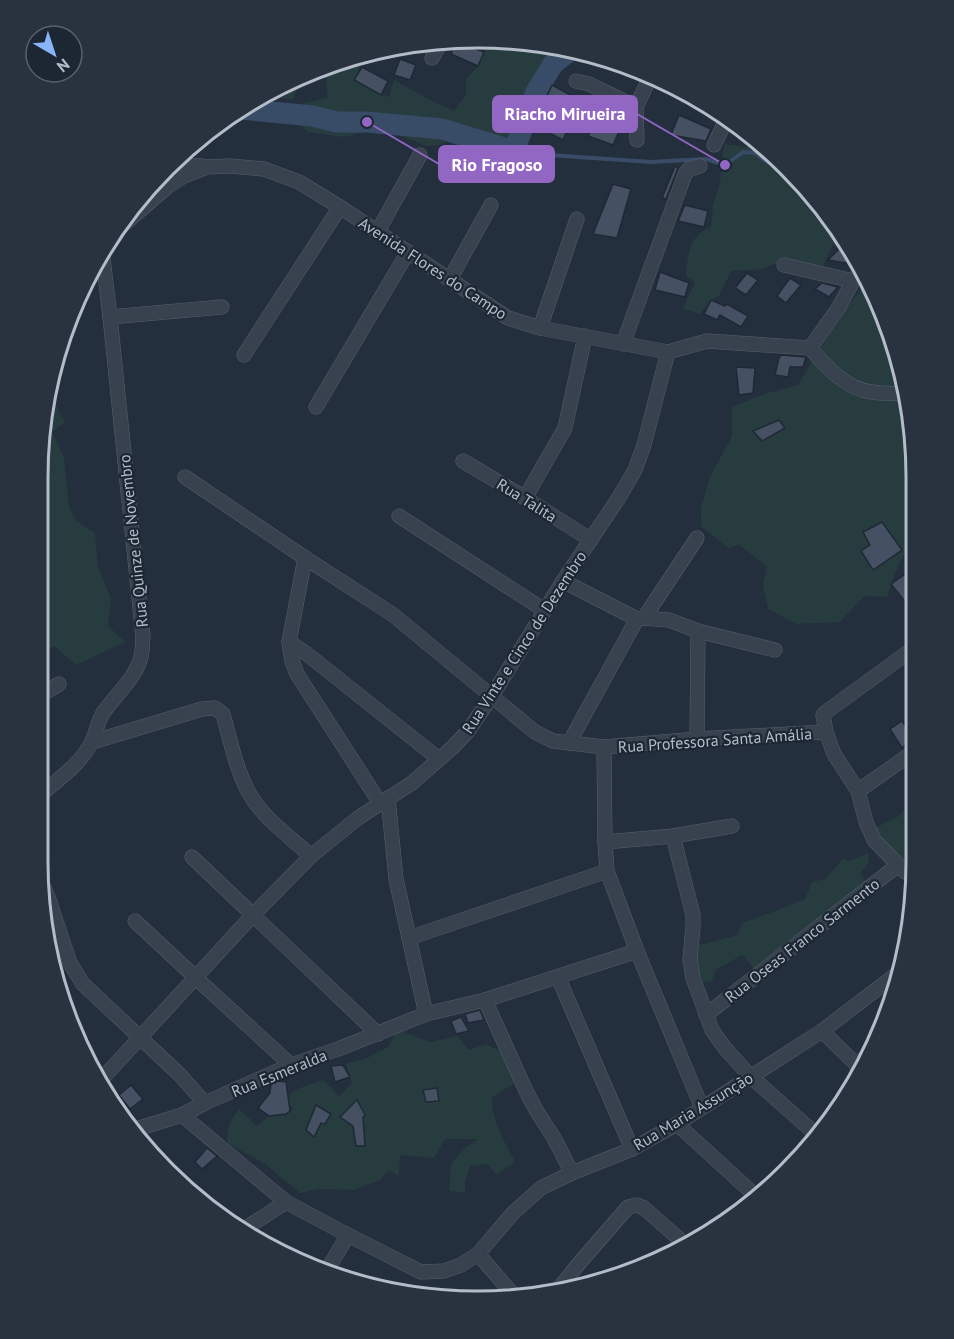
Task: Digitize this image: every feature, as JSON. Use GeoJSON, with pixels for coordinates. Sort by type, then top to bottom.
{"type":"FeatureCollection","features":[{"type":"Feature","properties":{"kind":"street"},"geometry":{"type":"LineString","coordinates":[[432,58],[436,50]]}},
{"type":"Feature","properties":{"kind":"street"},"geometry":{"type":"LineString","coordinates":[[576,81],[589,84],[636,106]]}},
{"type":"Feature","properties":{"kind":"street"},"geometry":{"type":"LineString","coordinates":[[637,140],[636,106],[647,83]]}},
{"type":"Feature","properties":{"kind":"street"},"geometry":{"type":"LineString","coordinates":[[714,145],[723,126]]}},
{"type":"Feature","properties":{"kind":"street"},"geometry":{"type":"LineString","coordinates":[[378,231],[420,155]]}},
{"type":"Feature","properties":{"kind":"street","name":"Avenida Flores do Campo"},"geometry":{"type":"LineString","coordinates":[[183,165],[230,166],[264,170],[299,182],[378,231],[508,318],[540,327],[668,352],[707,341],[810,348]]}},
{"type":"Feature","properties":{"kind":"street"},"geometry":{"type":"LineString","coordinates":[[622,344],[685,174],[700,166]]}},
{"type":"Feature","properties":{"kind":"street","name":"Avenida Flores do Campo"},"geometry":{"type":"LineString","coordinates":[[144,207],[184,176],[207,167]]}},
{"type":"Feature","properties":{"kind":"street"},"geometry":{"type":"LineString","coordinates":[[450,279],[491,205]]}},
{"type":"Feature","properties":{"kind":"street"},"geometry":{"type":"LineString","coordinates":[[244,355],[340,207]]}},
{"type":"Feature","properties":{"kind":"street"},"geometry":{"type":"LineString","coordinates":[[540,327],[577,219]]}},
{"type":"Feature","properties":{"kind":"street"},"geometry":{"type":"LineString","coordinates":[[316,407],[408,252]]}},
{"type":"Feature","properties":{"kind":"street","name":"Rua Quinze de Novembro"},"geometry":{"type":"LineString","coordinates":[[48,789],[80,760],[92,742],[101,716],[135,673],[141,658],[143,637],[104,264]]}},
{"type":"Feature","properties":{"kind":"street"},"geometry":{"type":"LineString","coordinates":[[784,265],[856,276]]}},
{"type":"Feature","properties":{"kind":"street"},"geometry":{"type":"LineString","coordinates":[[856,277],[810,348],[834,374],[850,386],[869,392],[898,394]]}},
{"type":"Feature","properties":{"kind":"street"},"geometry":{"type":"LineString","coordinates":[[110,317],[222,307]]}},
{"type":"Feature","properties":{"kind":"street"},"geometry":{"type":"LineString","coordinates":[[525,498],[565,428],[585,336]]}},
{"type":"Feature","properties":{"kind":"street","name":"Rua Vinte e Cinco de Dezembro"},"geometry":{"type":"LineString","coordinates":[[105,1076],[252,916],[311,856],[358,818],[412,783],[468,731],[635,470],[644,445],[668,352]]}},
{"type":"Feature","properties":{"kind":"street","name":"Rua Talita"},"geometry":{"type":"LineString","coordinates":[[463,461],[591,540]]}},
{"type":"Feature","properties":{"kind":"street","name":"Rua Professora Santa Amália"},"geometry":{"type":"LineString","coordinates":[[185,477],[392,614],[535,732],[552,741],[604,747],[826,732]]}},
{"type":"Feature","properties":{"kind":"street"},"geometry":{"type":"LineString","coordinates":[[399,516],[544,610]]}},
{"type":"Feature","properties":{"kind":"street"},"geometry":{"type":"LineString","coordinates":[[569,744],[640,618],[697,538]]}},
{"type":"Feature","properties":{"kind":"street"},"geometry":{"type":"LineString","coordinates":[[305,558],[289,642],[292,661],[297,674],[384,800],[396,879],[426,1014]]}},
{"type":"Feature","properties":{"kind":"street"},"geometry":{"type":"LineString","coordinates":[[562,581],[640,618],[669,620],[698,631],[775,650]]}},
{"type":"Feature","properties":{"kind":"street"},"geometry":{"type":"LineString","coordinates":[[697,739],[698,631]]}},
{"type":"Feature","properties":{"kind":"street"},"geometry":{"type":"LineString","coordinates":[[289,642],[439,759]]}},
{"type":"Feature","properties":{"kind":"street"},"geometry":{"type":"LineString","coordinates":[[906,654],[823,715],[834,754],[858,791],[866,822],[874,840],[906,871]]}},
{"type":"Feature","properties":{"kind":"street"},"geometry":{"type":"LineString","coordinates":[[48,690],[59,684]]}},
{"type":"Feature","properties":{"kind":"street"},"geometry":{"type":"LineString","coordinates":[[92,742],[202,709],[219,710],[223,714],[249,794],[272,822],[311,856]]}},
{"type":"Feature","properties":{"kind":"street"},"geometry":{"type":"LineString","coordinates":[[604,747],[605,842],[608,871],[637,951],[702,1108]]}},
{"type":"Feature","properties":{"kind":"street"},"geometry":{"type":"LineString","coordinates":[[858,791],[906,758]]}},
{"type":"Feature","properties":{"kind":"street"},"geometry":{"type":"LineString","coordinates":[[605,842],[673,836],[732,826]]}},
{"type":"Feature","properties":{"kind":"street"},"geometry":{"type":"LineString","coordinates":[[673,836],[693,915],[690,959],[693,978],[712,1030],[750,1076],[811,1130]]}},
{"type":"Feature","properties":{"kind":"street"},"geometry":{"type":"LineString","coordinates":[[192,857],[378,1034]]}},
{"type":"Feature","properties":{"kind":"street","name":"Rua Oseas Franco Sarmento"},"geometry":{"type":"LineString","coordinates":[[706,1015],[898,865]]}},
{"type":"Feature","properties":{"kind":"street"},"geometry":{"type":"LineString","coordinates":[[409,938],[608,871]]}},
{"type":"Feature","properties":{"kind":"street"},"geometry":{"type":"LineString","coordinates":[[51,905],[70,963],[83,984],[179,1074],[205,1103]]}},
{"type":"Feature","properties":{"kind":"street"},"geometry":{"type":"LineString","coordinates":[[135,921],[291,1065]]}},
{"type":"Feature","properties":{"kind":"street","name":"Rua Esmeralda"},"geometry":{"type":"LineString","coordinates":[[141,1128],[182,1115],[291,1065],[426,1014],[485,1000],[637,951]]}},
{"type":"Feature","properties":{"kind":"street"},"geometry":{"type":"LineString","coordinates":[[558,977],[632,1149]]}},
{"type":"Feature","properties":{"kind":"street","name":"Rua Maria Assunção"},"geometry":{"type":"LineString","coordinates":[[182,1115],[286,1202],[421,1272],[444,1271],[461,1265],[478,1254],[512,1214],[541,1188],[632,1149],[677,1124],[822,1032],[888,982]]}},
{"type":"Feature","properties":{"kind":"street"},"geometry":{"type":"LineString","coordinates":[[485,1000],[526,1091],[572,1173]]}},
{"type":"Feature","properties":{"kind":"street"},"geometry":{"type":"LineString","coordinates":[[822,1032],[856,1064]]}},
{"type":"Feature","properties":{"kind":"street"},"geometry":{"type":"LineString","coordinates":[[677,1124],[751,1192]]}},
{"type":"Feature","properties":{"kind":"street"},"geometry":{"type":"LineString","coordinates":[[249,1226],[286,1202]]}},
{"type":"Feature","properties":{"kind":"street"},"geometry":{"type":"LineString","coordinates":[[564,1282],[628,1207],[637,1204],[644,1208],[680,1240]]}},
{"type":"Feature","properties":{"kind":"street"},"geometry":{"type":"LineString","coordinates":[[330,1265],[348,1235]]}},
{"type":"Feature","properties":{"kind":"street"},"geometry":{"type":"LineString","coordinates":[[478,1254],[509,1290]]}},
{"type":"Feature","properties":{"kind":"green space"},"geometry":{"type":"Polygon","coordinates":[[[487,48],[505,49],[555,55],[546,62],[502,160],[451,140],[439,145],[427,146],[391,132],[371,131],[344,137],[308,132],[300,125],[303,103],[328,98],[326,76],[362,64],[354,80],[381,95],[389,97],[394,80],[454,111],[466,95],[466,79],[478,66],[487,48]]]}},
{"type":"Feature","properties":{"kind":"green space"},"geometry":{"type":"Polygon","coordinates":[[[298,87],[292,100],[277,98],[298,87]]]}},
{"type":"Feature","properties":{"kind":"green space"},"geometry":{"type":"Polygon","coordinates":[[[724,144],[752,148],[800,194],[839,247],[833,244],[821,270],[782,261],[762,269],[731,271],[719,296],[711,300],[700,314],[683,309],[695,282],[686,276],[691,247],[698,235],[711,227],[713,205],[720,182],[724,144]]]}},
{"type":"Feature","properties":{"kind":"green space"},"geometry":{"type":"Polygon","coordinates":[[[862,287],[883,339],[898,393],[905,449],[906,552],[897,568],[887,597],[864,596],[840,622],[796,624],[768,609],[763,586],[767,566],[739,545],[728,548],[701,526],[701,506],[711,475],[732,436],[732,407],[764,394],[798,385],[825,340],[862,287]]]}},
{"type":"Feature","properties":{"kind":"green space"},"geometry":{"type":"Polygon","coordinates":[[[55,403],[65,422],[52,432],[64,458],[69,507],[76,521],[95,533],[98,567],[111,599],[108,626],[125,642],[76,665],[54,646],[48,649],[48,477],[55,403]]]}},
{"type":"Feature","properties":{"kind":"green space"},"geometry":{"type":"Polygon","coordinates":[[[906,807],[906,868],[875,828],[899,816],[906,807]]]}},
{"type":"Feature","properties":{"kind":"green space"},"geometry":{"type":"Polygon","coordinates":[[[868,853],[869,863],[860,873],[868,884],[759,975],[742,955],[715,970],[712,981],[699,983],[696,946],[738,935],[742,923],[805,899],[812,882],[825,879],[843,859],[851,861],[868,853]]]}},
{"type":"Feature","properties":{"kind":"green space"},"geometry":{"type":"Polygon","coordinates":[[[398,1030],[430,1042],[457,1036],[469,1050],[486,1044],[504,1053],[515,1083],[492,1097],[492,1106],[499,1131],[515,1162],[497,1175],[487,1164],[470,1166],[465,1182],[465,1193],[449,1191],[451,1164],[465,1148],[478,1139],[445,1139],[434,1158],[400,1155],[399,1176],[389,1170],[380,1180],[354,1190],[320,1189],[300,1193],[264,1163],[227,1143],[229,1124],[239,1109],[257,1126],[269,1116],[286,1114],[294,1108],[282,1100],[297,1089],[323,1080],[339,1096],[352,1083],[346,1064],[365,1059],[388,1047],[398,1030]]]}},
{"type":"Feature","properties":{"kind":"building"},"geometry":{"type":"Polygon","coordinates":[[[474,48],[484,52],[478,66],[451,54],[453,49],[474,48]]]}},
{"type":"Feature","properties":{"kind":"building"},"geometry":{"type":"Polygon","coordinates":[[[400,59],[416,65],[410,80],[394,75],[400,59]]]}},
{"type":"Feature","properties":{"kind":"building"},"geometry":{"type":"Polygon","coordinates":[[[362,67],[388,81],[381,95],[354,80],[362,67]]]}},
{"type":"Feature","properties":{"kind":"building"},"geometry":{"type":"Polygon","coordinates":[[[552,85],[580,100],[563,140],[534,125],[552,85]]]}},
{"type":"Feature","properties":{"kind":"building"},"geometry":{"type":"Polygon","coordinates":[[[606,103],[627,113],[613,145],[588,136],[606,103]]]}},
{"type":"Feature","properties":{"kind":"building"},"geometry":{"type":"Polygon","coordinates":[[[679,115],[711,129],[706,141],[671,135],[679,115]]]}},
{"type":"Feature","properties":{"kind":"building"},"geometry":{"type":"Polygon","coordinates":[[[675,166],[678,168],[666,199],[662,198],[675,166]]]}},
{"type":"Feature","properties":{"kind":"building"},"geometry":{"type":"Polygon","coordinates":[[[613,184],[631,189],[617,238],[593,234],[613,184]]]}},
{"type":"Feature","properties":{"kind":"building"},"geometry":{"type":"Polygon","coordinates":[[[685,205],[708,211],[704,227],[678,221],[685,205]]]}},
{"type":"Feature","properties":{"kind":"building"},"geometry":{"type":"Polygon","coordinates":[[[840,248],[847,260],[846,263],[828,260],[840,248]]]}},
{"type":"Feature","properties":{"kind":"building"},"geometry":{"type":"Polygon","coordinates":[[[660,272],[689,283],[685,297],[655,290],[660,272]]]}},
{"type":"Feature","properties":{"kind":"building"},"geometry":{"type":"Polygon","coordinates":[[[747,273],[758,280],[746,295],[735,288],[747,273]]]}},
{"type":"Feature","properties":{"kind":"building"},"geometry":{"type":"Polygon","coordinates":[[[790,278],[801,285],[786,303],[777,296],[790,278]]]}},
{"type":"Feature","properties":{"kind":"building"},"geometry":{"type":"Polygon","coordinates":[[[822,283],[838,287],[829,297],[815,289],[822,283]]]}},
{"type":"Feature","properties":{"kind":"building"},"geometry":{"type":"Polygon","coordinates":[[[711,300],[725,306],[727,304],[748,316],[741,327],[720,315],[717,320],[704,314],[711,300]]]}},
{"type":"Feature","properties":{"kind":"building"},"geometry":{"type":"Polygon","coordinates":[[[781,355],[806,357],[803,367],[790,367],[788,377],[775,375],[781,355]]]}},
{"type":"Feature","properties":{"kind":"building"},"geometry":{"type":"Polygon","coordinates":[[[736,367],[755,368],[753,393],[739,395],[736,367]]]}},
{"type":"Feature","properties":{"kind":"building"},"geometry":{"type":"Polygon","coordinates":[[[779,420],[785,428],[762,441],[753,431],[779,420]]]}},
{"type":"Feature","properties":{"kind":"building"},"geometry":{"type":"Polygon","coordinates":[[[882,522],[902,550],[873,570],[861,551],[870,545],[863,532],[882,522]]]}},
{"type":"Feature","properties":{"kind":"building"},"geometry":{"type":"Polygon","coordinates":[[[906,574],[906,603],[891,584],[906,574]]]}},
{"type":"Feature","properties":{"kind":"building"},"geometry":{"type":"Polygon","coordinates":[[[902,721],[906,727],[906,744],[902,748],[890,729],[902,721]]]}},
{"type":"Feature","properties":{"kind":"building"},"geometry":{"type":"Polygon","coordinates":[[[480,1010],[484,1020],[468,1023],[465,1014],[480,1010]]]}},
{"type":"Feature","properties":{"kind":"building"},"geometry":{"type":"Polygon","coordinates":[[[461,1017],[469,1031],[456,1034],[451,1021],[461,1017]]]}},
{"type":"Feature","properties":{"kind":"building"},"geometry":{"type":"Polygon","coordinates":[[[343,1065],[350,1077],[335,1082],[331,1066],[343,1065]]]}},
{"type":"Feature","properties":{"kind":"building"},"geometry":{"type":"Polygon","coordinates":[[[277,1081],[286,1082],[290,1111],[286,1114],[269,1116],[258,1108],[270,1093],[271,1084],[277,1081]]]}},
{"type":"Feature","properties":{"kind":"building"},"geometry":{"type":"Polygon","coordinates":[[[131,1085],[143,1099],[130,1109],[119,1095],[131,1085]]]}},
{"type":"Feature","properties":{"kind":"building"},"geometry":{"type":"Polygon","coordinates":[[[437,1088],[439,1101],[426,1102],[423,1090],[437,1088]]]}},
{"type":"Feature","properties":{"kind":"building"},"geometry":{"type":"Polygon","coordinates":[[[357,1100],[365,1115],[363,1117],[365,1146],[356,1146],[353,1126],[340,1117],[357,1100]]]}},
{"type":"Feature","properties":{"kind":"building"},"geometry":{"type":"Polygon","coordinates":[[[316,1105],[331,1114],[325,1124],[321,1123],[314,1137],[306,1130],[316,1105]]]}},
{"type":"Feature","properties":{"kind":"building"},"geometry":{"type":"Polygon","coordinates":[[[207,1148],[217,1156],[202,1169],[195,1162],[207,1148]]]}},
{"type":"Feature","properties":{"kind":"waterway"},"geometry":{"type":"LineString","coordinates":[[254,110],[313,116],[336,122],[367,122],[442,129],[514,151],[536,92],[553,64],[563,56]]}},
{"type":"Feature","properties":{"kind":"waterway"},"geometry":{"type":"LineString","coordinates":[[514,151],[651,162],[706,159],[725,165],[743,152],[756,153],[768,162]]}},
{"type":"Feature","properties":{"kind":"place","name":"Rio Fragoso"},"geometry":{"type":"Point","coordinates":[367,122]}},
{"type":"Feature","properties":{"kind":"place","name":"Riacho Mirueira"},"geometry":{"type":"Point","coordinates":[725,165]}}]}
